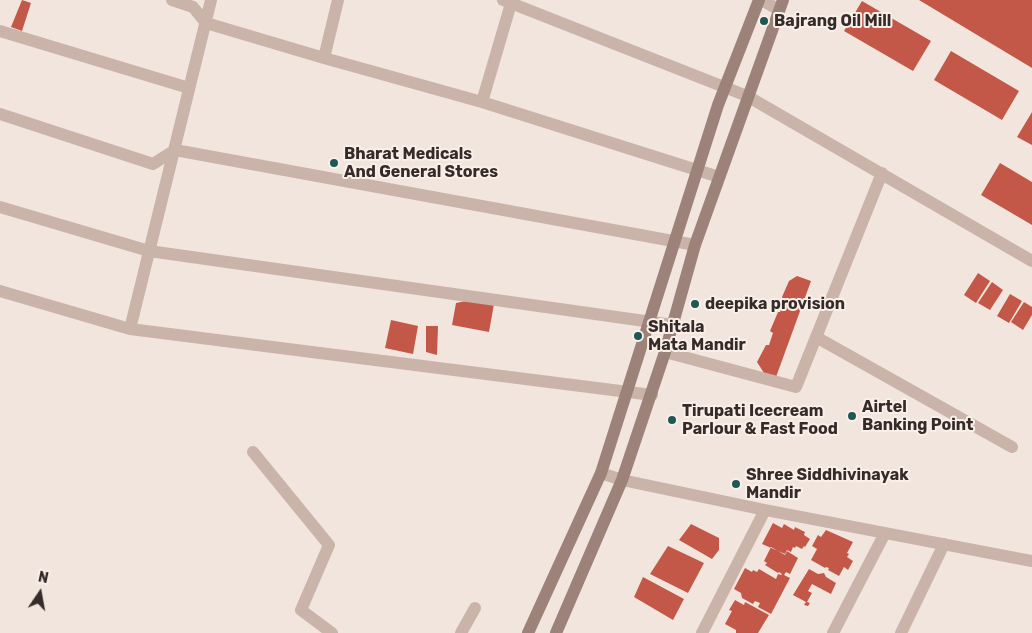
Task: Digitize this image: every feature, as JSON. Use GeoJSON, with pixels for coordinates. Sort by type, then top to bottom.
{"type":"FeatureCollection","features":[{"type":"Feature","properties":{"kind":"street"},"geometry":{"type":"LineString","coordinates":[[172,0],[194,7],[206,23],[482,102],[719,177]]}},
{"type":"Feature","properties":{"kind":"street"},"geometry":{"type":"LineString","coordinates":[[130,329],[176,150],[211,0]]}},
{"type":"Feature","properties":{"kind":"street"},"geometry":{"type":"LineString","coordinates":[[324,58],[338,0]]}},
{"type":"Feature","properties":{"kind":"street"},"geometry":{"type":"LineString","coordinates":[[528,633],[601,473],[725,87],[761,0],[781,5],[695,245],[666,352],[622,480],[556,633]]}},
{"type":"Feature","properties":{"kind":"street"},"geometry":{"type":"LineString","coordinates":[[482,102],[509,1],[747,96],[1032,261]]}},
{"type":"Feature","properties":{"kind":"street"},"geometry":{"type":"LineString","coordinates":[[0,31],[189,88]]}},
{"type":"Feature","properties":{"kind":"street"},"geometry":{"type":"LineString","coordinates":[[0,114],[153,164],[176,150],[695,245]]}},
{"type":"Feature","properties":{"kind":"street"},"geometry":{"type":"LineString","coordinates":[[666,352],[796,388],[882,173]]}},
{"type":"Feature","properties":{"kind":"street"},"geometry":{"type":"LineString","coordinates":[[0,207],[149,250],[673,325]]}},
{"type":"Feature","properties":{"kind":"street"},"geometry":{"type":"LineString","coordinates":[[0,291],[130,329],[652,395]]}},
{"type":"Feature","properties":{"kind":"street"},"geometry":{"type":"LineString","coordinates":[[816,338],[1012,448]]}},
{"type":"Feature","properties":{"kind":"street"},"geometry":{"type":"LineString","coordinates":[[253,452],[329,545],[300,610],[332,633]]}},
{"type":"Feature","properties":{"kind":"street"},"geometry":{"type":"LineString","coordinates":[[601,473],[622,480],[765,510],[1032,561]]}},
{"type":"Feature","properties":{"kind":"street"},"geometry":{"type":"LineString","coordinates":[[702,633],[765,510]]}},
{"type":"Feature","properties":{"kind":"street"},"geometry":{"type":"LineString","coordinates":[[832,633],[885,533]]}},
{"type":"Feature","properties":{"kind":"street"},"geometry":{"type":"LineString","coordinates":[[901,633],[944,544]]}},
{"type":"Feature","properties":{"kind":"street"},"geometry":{"type":"LineString","coordinates":[[461,633],[476,608]]}},
{"type":"Feature","properties":{"kind":"building"},"geometry":{"type":"Polygon","coordinates":[[[22,0],[31,3],[22,31],[11,27],[22,0]]]}},
{"type":"Feature","properties":{"kind":"building"},"geometry":{"type":"Polygon","coordinates":[[[919,0],[1032,0],[1032,68],[919,0]]]}},
{"type":"Feature","properties":{"kind":"building"},"geometry":{"type":"Polygon","coordinates":[[[862,1],[931,41],[913,71],[844,31],[862,1]]]}},
{"type":"Feature","properties":{"kind":"building"},"geometry":{"type":"Polygon","coordinates":[[[951,51],[1019,91],[1002,120],[934,80],[951,51]]]}},
{"type":"Feature","properties":{"kind":"building"},"geometry":{"type":"Polygon","coordinates":[[[1032,112],[1032,145],[1017,137],[1032,112]]]}},
{"type":"Feature","properties":{"kind":"building"},"geometry":{"type":"Polygon","coordinates":[[[1000,163],[1032,182],[1032,225],[981,195],[1000,163]]]}},
{"type":"Feature","properties":{"kind":"building"},"geometry":{"type":"Polygon","coordinates":[[[978,273],[990,281],[976,303],[964,295],[978,273]]]}},
{"type":"Feature","properties":{"kind":"building"},"geometry":{"type":"Polygon","coordinates":[[[797,276],[811,281],[776,377],[764,373],[757,362],[766,345],[769,345],[773,333],[770,331],[778,312],[780,312],[784,301],[782,297],[789,281],[797,276]]]}},
{"type":"Feature","properties":{"kind":"building"},"geometry":{"type":"Polygon","coordinates":[[[992,282],[1003,290],[990,310],[978,303],[992,282]]]}},
{"type":"Feature","properties":{"kind":"building"},"geometry":{"type":"Polygon","coordinates":[[[1010,294],[1022,301],[1009,323],[997,316],[1010,294]]]}},
{"type":"Feature","properties":{"kind":"building"},"geometry":{"type":"Polygon","coordinates":[[[471,300],[494,304],[489,332],[452,325],[456,303],[471,300]]]}},
{"type":"Feature","properties":{"kind":"building"},"geometry":{"type":"Polygon","coordinates":[[[1024,302],[1032,307],[1032,315],[1023,330],[1011,322],[1024,302]]]}},
{"type":"Feature","properties":{"kind":"building"},"geometry":{"type":"Polygon","coordinates":[[[391,320],[418,326],[413,354],[385,348],[391,320]]]}},
{"type":"Feature","properties":{"kind":"building"},"geometry":{"type":"Polygon","coordinates":[[[426,326],[438,326],[437,355],[426,352],[426,326]]]}},
{"type":"Feature","properties":{"kind":"building"},"geometry":{"type":"Polygon","coordinates":[[[773,523],[782,528],[784,524],[794,530],[795,527],[805,532],[804,535],[810,539],[802,549],[796,546],[795,548],[793,547],[791,552],[787,550],[785,554],[762,544],[773,523]]]}},
{"type":"Feature","properties":{"kind":"building"},"geometry":{"type":"Polygon","coordinates":[[[691,524],[719,538],[719,550],[712,559],[679,540],[691,524]]]}},
{"type":"Feature","properties":{"kind":"building"},"geometry":{"type":"Polygon","coordinates":[[[826,530],[853,542],[847,557],[853,561],[848,570],[844,567],[839,576],[828,570],[829,568],[825,568],[811,560],[817,549],[812,546],[818,535],[821,537],[826,530]]]}},
{"type":"Feature","properties":{"kind":"building"},"geometry":{"type":"Polygon","coordinates":[[[668,546],[704,563],[688,593],[650,574],[668,546]]]}},
{"type":"Feature","properties":{"kind":"building"},"geometry":{"type":"Polygon","coordinates":[[[771,547],[785,555],[787,551],[798,558],[790,574],[786,572],[784,575],[790,578],[771,614],[758,607],[760,603],[755,601],[753,604],[742,598],[741,593],[734,589],[745,568],[752,572],[753,570],[757,572],[759,569],[776,579],[778,574],[782,574],[765,565],[767,563],[764,561],[771,547]]]}},
{"type":"Feature","properties":{"kind":"building"},"geometry":{"type":"Polygon","coordinates":[[[809,569],[818,574],[824,573],[826,577],[836,583],[831,594],[812,584],[808,591],[812,593],[807,602],[810,603],[808,606],[804,605],[806,602],[793,595],[809,569]]]}},
{"type":"Feature","properties":{"kind":"building"},"geometry":{"type":"Polygon","coordinates":[[[643,577],[684,599],[673,620],[634,597],[643,577]]]}},
{"type":"Feature","properties":{"kind":"building"},"geometry":{"type":"Polygon","coordinates":[[[735,600],[744,605],[745,602],[769,615],[758,633],[736,633],[736,630],[725,624],[732,611],[729,610],[735,600]]]}},
{"type":"Feature","properties":{"kind":"place","name":"Bajrang Oil Mill"},"geometry":{"type":"Point","coordinates":[764,21]}},
{"type":"Feature","properties":{"kind":"place","name":"Bharat Medicals And General Stores"},"geometry":{"type":"Point","coordinates":[334,163]}},
{"type":"Feature","properties":{"kind":"place","name":"deepika provision"},"geometry":{"type":"Point","coordinates":[695,304]}},
{"type":"Feature","properties":{"kind":"place","name":"Shitala Mata Mandir"},"geometry":{"type":"Point","coordinates":[638,336]}},
{"type":"Feature","properties":{"kind":"place","name":"Airtel Banking Point"},"geometry":{"type":"Point","coordinates":[852,416]}},
{"type":"Feature","properties":{"kind":"place","name":"Tirupati Icecream Parlour & Fast Food"},"geometry":{"type":"Point","coordinates":[672,420]}},
{"type":"Feature","properties":{"kind":"place","name":"Shree Siddhivinayak Mandir"},"geometry":{"type":"Point","coordinates":[736,484]}}]}
